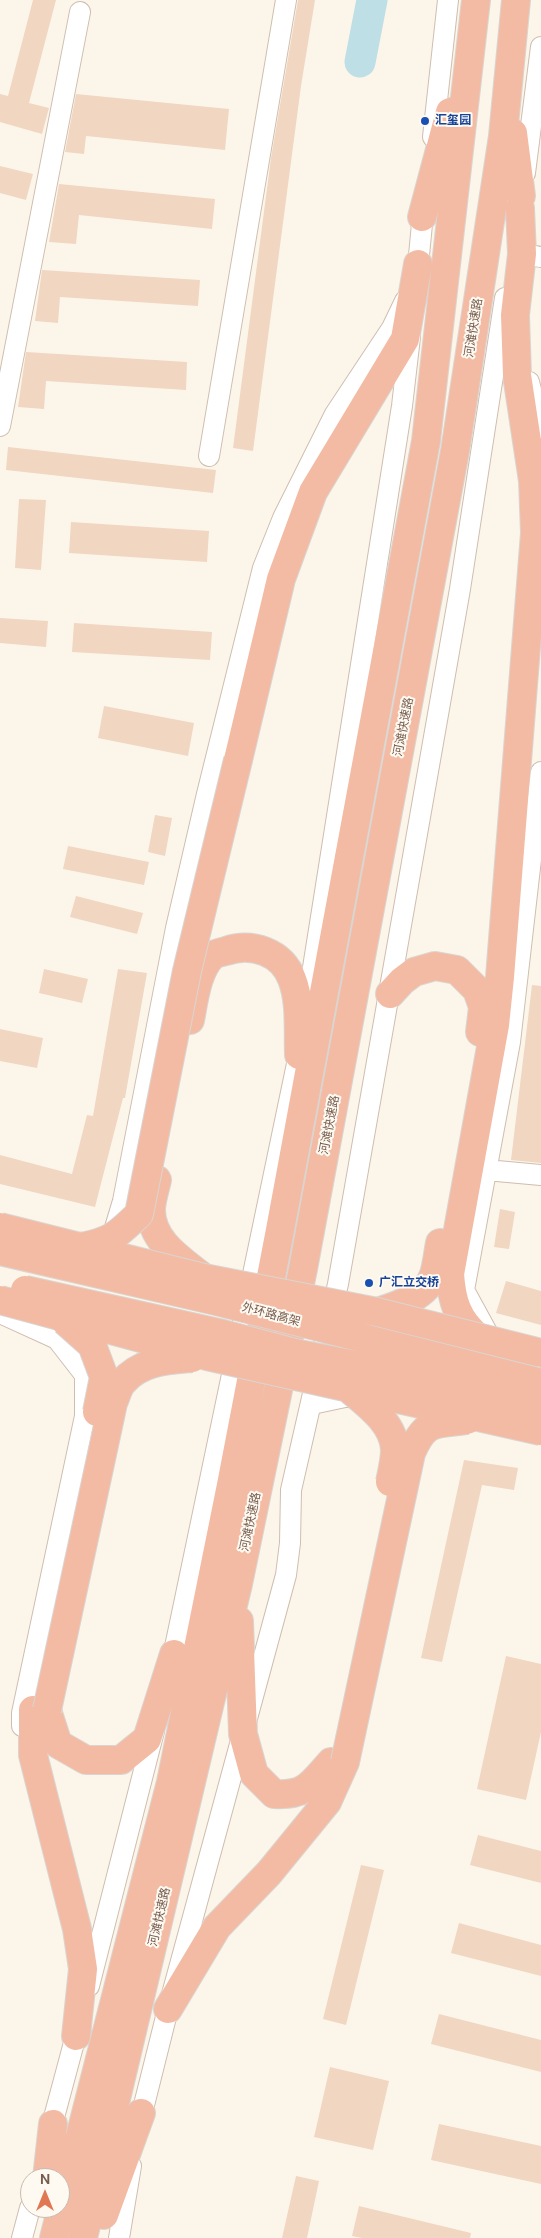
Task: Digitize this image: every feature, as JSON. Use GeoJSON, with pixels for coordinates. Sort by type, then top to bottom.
{"type":"FeatureCollection","features":[{"type":"Feature","properties":{"kind":"highway","name":"河滩快速路"},"geometry":{"type":"LineString","coordinates":[[54,2238],[171,1782],[270,1279],[426,440],[476,0]]}},
{"type":"Feature","properties":{"kind":"highway","name":"河滩快速路"},"geometry":{"type":"LineString","coordinates":[[83,2238],[238,1584],[305,1259],[455,451],[503,136],[516,0]]}},
{"type":"Feature","properties":{"kind":"highway"},"geometry":{"type":"LineString","coordinates":[[422,217],[472,31]]}},
{"type":"Feature","properties":{"kind":"highway"},"geometry":{"type":"LineString","coordinates":[[508,91],[520,202],[532,255],[515,315],[518,375],[533,481],[535,533],[499,986],[493,1034],[450,1274],[451,1296],[464,1325],[478,1337],[538,1369]]}},
{"type":"Feature","properties":{"kind":"highway"},"geometry":{"type":"LineString","coordinates":[[79,1247],[98,1243],[115,1236],[139,1214],[186,971],[281,579],[310,501],[374,387],[405,339],[417,272]]}},
{"type":"Feature","properties":{"kind":"highway"},"geometry":{"type":"LineString","coordinates":[[204,1278],[174,1253],[155,1232],[151,1210],[196,993],[203,970],[213,955],[236,947],[262,949],[281,960],[292,979],[297,1000],[299,1055]]}},
{"type":"Feature","properties":{"kind":"highway"},"geometry":{"type":"LineString","coordinates":[[377,1312],[393,1308],[420,1293],[434,1276],[479,1051],[483,1007],[478,990],[457,970],[435,966],[414,972],[390,994]]}},
{"type":"Feature","properties":{"kind":"highway"},"geometry":{"type":"LineString","coordinates":[[0,1227],[204,1278],[377,1312],[478,1337]]}},
{"type":"Feature","properties":{"kind":"highway","name":"外环路高架"},"geometry":{"type":"LineString","coordinates":[[0,1251],[216,1301],[538,1369]]}},
{"type":"Feature","properties":{"kind":"highway"},"geometry":{"type":"LineString","coordinates":[[0,1284],[223,1334],[299,1354],[462,1386],[541,1406]]}},
{"type":"Feature","properties":{"kind":"highway"},"geometry":{"type":"LineString","coordinates":[[0,1300],[207,1356],[541,1431]]}},
{"type":"Feature","properties":{"kind":"highway"},"geometry":{"type":"LineString","coordinates":[[62,1318],[92,1344],[104,1377],[33,1755],[77,1929],[83,1969],[76,2036]]}},
{"type":"Feature","properties":{"kind":"highway"},"geometry":{"type":"LineString","coordinates":[[174,1654],[147,1739],[120,1760],[86,1760],[58,1744],[40,1710],[113,1403],[123,1382],[134,1372],[152,1362],[207,1356]]}},
{"type":"Feature","properties":{"kind":"highway"},"geometry":{"type":"LineString","coordinates":[[238,1584],[243,1734],[254,1774],[274,1794],[292,1795],[308,1787],[338,1762],[393,1469],[395,1449],[389,1428],[376,1412],[347,1387]]}},
{"type":"Feature","properties":{"kind":"highway"},"geometry":{"type":"LineString","coordinates":[[168,2009],[216,1927],[269,1873],[327,1802],[411,1453],[419,1434],[430,1425],[483,1417]]}},
{"type":"Feature","properties":{"kind":"highway"},"geometry":{"type":"LineString","coordinates":[[96,2238],[141,2114]]}},
{"type":"Feature","properties":{"kind":"highway"},"geometry":{"type":"LineString","coordinates":[[48,2168],[53,2124]]}},
{"type":"Feature","properties":{"kind":"highway"},"geometry":{"type":"LineString","coordinates":[[41,2238],[43,2218]]}},
{"type":"Feature","properties":{"kind":"street"},"geometry":{"type":"LineString","coordinates":[[209,456],[286,0]]}},
{"type":"Feature","properties":{"kind":"street"},"geometry":{"type":"LineString","coordinates":[[41,2168],[174,1654],[299,1055],[402,406],[448,0]]}},
{"type":"Feature","properties":{"kind":"street"},"geometry":{"type":"LineString","coordinates":[[0,426],[80,12]]}},
{"type":"Feature","properties":{"kind":"street"},"geometry":{"type":"LineString","coordinates":[[119,2238],[141,2114],[286,1574],[290,1543],[291,1490],[338,1284],[460,588],[520,202],[541,47]]}},
{"type":"Feature","properties":{"kind":"street"},"geometry":{"type":"LineString","coordinates":[[105,1260],[123,1201],[174,938],[201,817],[263,568],[283,518],[335,414],[392,328],[417,272]]}},
{"type":"Feature","properties":{"kind":"street"},"geometry":{"type":"LineString","coordinates":[[516,324],[541,428]]}},
{"type":"Feature","properties":{"kind":"street"},"geometry":{"type":"LineString","coordinates":[[538,1369],[488,1334],[464,1290],[510,1042],[541,772]]}},
{"type":"Feature","properties":{"kind":"street"},"geometry":{"type":"LineString","coordinates":[[486,1170],[541,1175]]}},
{"type":"Feature","properties":{"kind":"street"},"geometry":{"type":"LineString","coordinates":[[0,1234],[229,1291],[251,1284]]}},
{"type":"Feature","properties":{"kind":"street"},"geometry":{"type":"LineString","coordinates":[[338,1284],[349,1307],[387,1337],[538,1369]]}},
{"type":"Feature","properties":{"kind":"street"},"geometry":{"type":"LineString","coordinates":[[0,1307],[122,1344],[206,1363],[216,1370],[229,1392]]}},
{"type":"Feature","properties":{"kind":"street"},"geometry":{"type":"LineString","coordinates":[[0,1313],[57,1339],[85,1375],[85,1416],[22,1713],[20,1761],[44,1800]]}},
{"type":"Feature","properties":{"kind":"street"},"geometry":{"type":"LineString","coordinates":[[312,1404],[345,1397],[366,1397],[541,1442]]}},
{"type":"Feature","properties":{"kind":"street"},"geometry":{"type":"LineString","coordinates":[[22,2238],[27,2218]]}},
{"type":"Feature","properties":{"kind":"building"},"geometry":{"type":"Polygon","coordinates":[[[33,0],[56,0],[29,103],[49,108],[42,134],[0,122],[0,94],[8,96],[33,0]]]}},
{"type":"Feature","properties":{"kind":"building"},"geometry":{"type":"Polygon","coordinates":[[[298,0],[315,0],[301,86],[253,451],[233,448],[271,158],[298,0]]]}},
{"type":"Feature","properties":{"kind":"building"},"geometry":{"type":"Polygon","coordinates":[[[76,94],[229,109],[225,150],[86,136],[84,154],[65,152],[76,94]]]}},
{"type":"Feature","properties":{"kind":"building"},"geometry":{"type":"Polygon","coordinates":[[[0,166],[33,174],[26,200],[0,193],[0,166]]]}},
{"type":"Feature","properties":{"kind":"building"},"geometry":{"type":"Polygon","coordinates":[[[59,184],[215,199],[212,229],[79,215],[76,244],[49,242],[59,184]]]}},
{"type":"Feature","properties":{"kind":"building"},"geometry":{"type":"Polygon","coordinates":[[[42,270],[200,280],[198,306],[60,297],[58,323],[35,321],[42,270]]]}},
{"type":"Feature","properties":{"kind":"building"},"geometry":{"type":"Polygon","coordinates":[[[26,352],[187,362],[186,390],[46,381],[44,409],[18,407],[26,352]]]}},
{"type":"Feature","properties":{"kind":"building"},"geometry":{"type":"Polygon","coordinates":[[[8,447],[216,470],[213,493],[6,470],[8,447]]]}},
{"type":"Feature","properties":{"kind":"building"},"geometry":{"type":"Polygon","coordinates":[[[19,499],[46,500],[41,570],[15,568],[19,499]]]}},
{"type":"Feature","properties":{"kind":"building"},"geometry":{"type":"Polygon","coordinates":[[[71,522],[209,531],[207,562],[69,553],[71,522]]]}},
{"type":"Feature","properties":{"kind":"building"},"geometry":{"type":"Polygon","coordinates":[[[0,618],[48,621],[46,647],[0,643],[0,618]]]}},
{"type":"Feature","properties":{"kind":"building"},"geometry":{"type":"Polygon","coordinates":[[[74,623],[212,632],[210,660],[72,652],[74,623]]]}},
{"type":"Feature","properties":{"kind":"building"},"geometry":{"type":"Polygon","coordinates":[[[104,706],[194,723],[188,756],[98,738],[104,706]]]}},
{"type":"Feature","properties":{"kind":"building"},"geometry":{"type":"Polygon","coordinates":[[[155,815],[172,818],[165,856],[148,852],[155,815]]]}},
{"type":"Feature","properties":{"kind":"building"},"geometry":{"type":"Polygon","coordinates":[[[68,846],[149,862],[144,885],[63,869],[68,846]]]}},
{"type":"Feature","properties":{"kind":"building"},"geometry":{"type":"Polygon","coordinates":[[[76,896],[143,913],[137,934],[70,917],[76,896]]]}},
{"type":"Feature","properties":{"kind":"building"},"geometry":{"type":"Polygon","coordinates":[[[44,969],[88,979],[82,1003],[39,993],[44,969]]]}},
{"type":"Feature","properties":{"kind":"building"},"geometry":{"type":"Polygon","coordinates":[[[118,969],[147,973],[125,1098],[123,1098],[95,1207],[0,1184],[0,1155],[72,1174],[87,1115],[93,1116],[118,969]]]}},
{"type":"Feature","properties":{"kind":"building"},"geometry":{"type":"Polygon","coordinates":[[[532,985],[541,986],[541,1163],[511,1160],[532,985]]]}},
{"type":"Feature","properties":{"kind":"building"},"geometry":{"type":"Polygon","coordinates":[[[0,1029],[43,1038],[37,1068],[0,1061],[0,1029]]]}},
{"type":"Feature","properties":{"kind":"building"},"geometry":{"type":"Polygon","coordinates":[[[500,1209],[515,1212],[509,1249],[494,1247],[500,1209]]]}},
{"type":"Feature","properties":{"kind":"building"},"geometry":{"type":"Polygon","coordinates":[[[506,1281],[541,1291],[541,1325],[496,1313],[506,1281]]]}},
{"type":"Feature","properties":{"kind":"building"},"geometry":{"type":"Polygon","coordinates":[[[464,1460],[518,1468],[514,1490],[482,1485],[442,1662],[421,1658],[464,1460]]]}},
{"type":"Feature","properties":{"kind":"building"},"geometry":{"type":"Polygon","coordinates":[[[506,1656],[541,1664],[541,1732],[526,1800],[477,1789],[506,1656]]]}},
{"type":"Feature","properties":{"kind":"building"},"geometry":{"type":"Polygon","coordinates":[[[478,1835],[541,1851],[541,1883],[470,1865],[478,1835]]]}},
{"type":"Feature","properties":{"kind":"building"},"geometry":{"type":"Polygon","coordinates":[[[361,1865],[384,1870],[346,2025],[323,2019],[361,1865]]]}},
{"type":"Feature","properties":{"kind":"building"},"geometry":{"type":"Polygon","coordinates":[[[459,1923],[541,1945],[541,1976],[451,1953],[459,1923]]]}},
{"type":"Feature","properties":{"kind":"building"},"geometry":{"type":"Polygon","coordinates":[[[439,2014],[541,2040],[541,2072],[431,2044],[439,2014]]]}},
{"type":"Feature","properties":{"kind":"building"},"geometry":{"type":"Polygon","coordinates":[[[330,2067],[389,2081],[373,2150],[314,2137],[330,2067]]]}},
{"type":"Feature","properties":{"kind":"building"},"geometry":{"type":"Polygon","coordinates":[[[439,2124],[541,2146],[541,2184],[431,2160],[439,2124]]]}},
{"type":"Feature","properties":{"kind":"building"},"geometry":{"type":"Polygon","coordinates":[[[296,2176],[319,2181],[307,2238],[282,2238],[296,2176]]]}},
{"type":"Feature","properties":{"kind":"building"},"geometry":{"type":"Polygon","coordinates":[[[359,2206],[471,2233],[470,2238],[362,2238],[352,2236],[359,2206]]]}},
{"type":"Feature","properties":{"kind":"waterway"},"geometry":{"type":"LineString","coordinates":[[360,62],[372,0]]}},
{"type":"Feature","properties":{"kind":"place","name":"汇玺园"},"geometry":{"type":"Point","coordinates":[425,121]}},
{"type":"Feature","properties":{"kind":"place","name":"广汇立交桥"},"geometry":{"type":"Point","coordinates":[369,1283]}}]}
